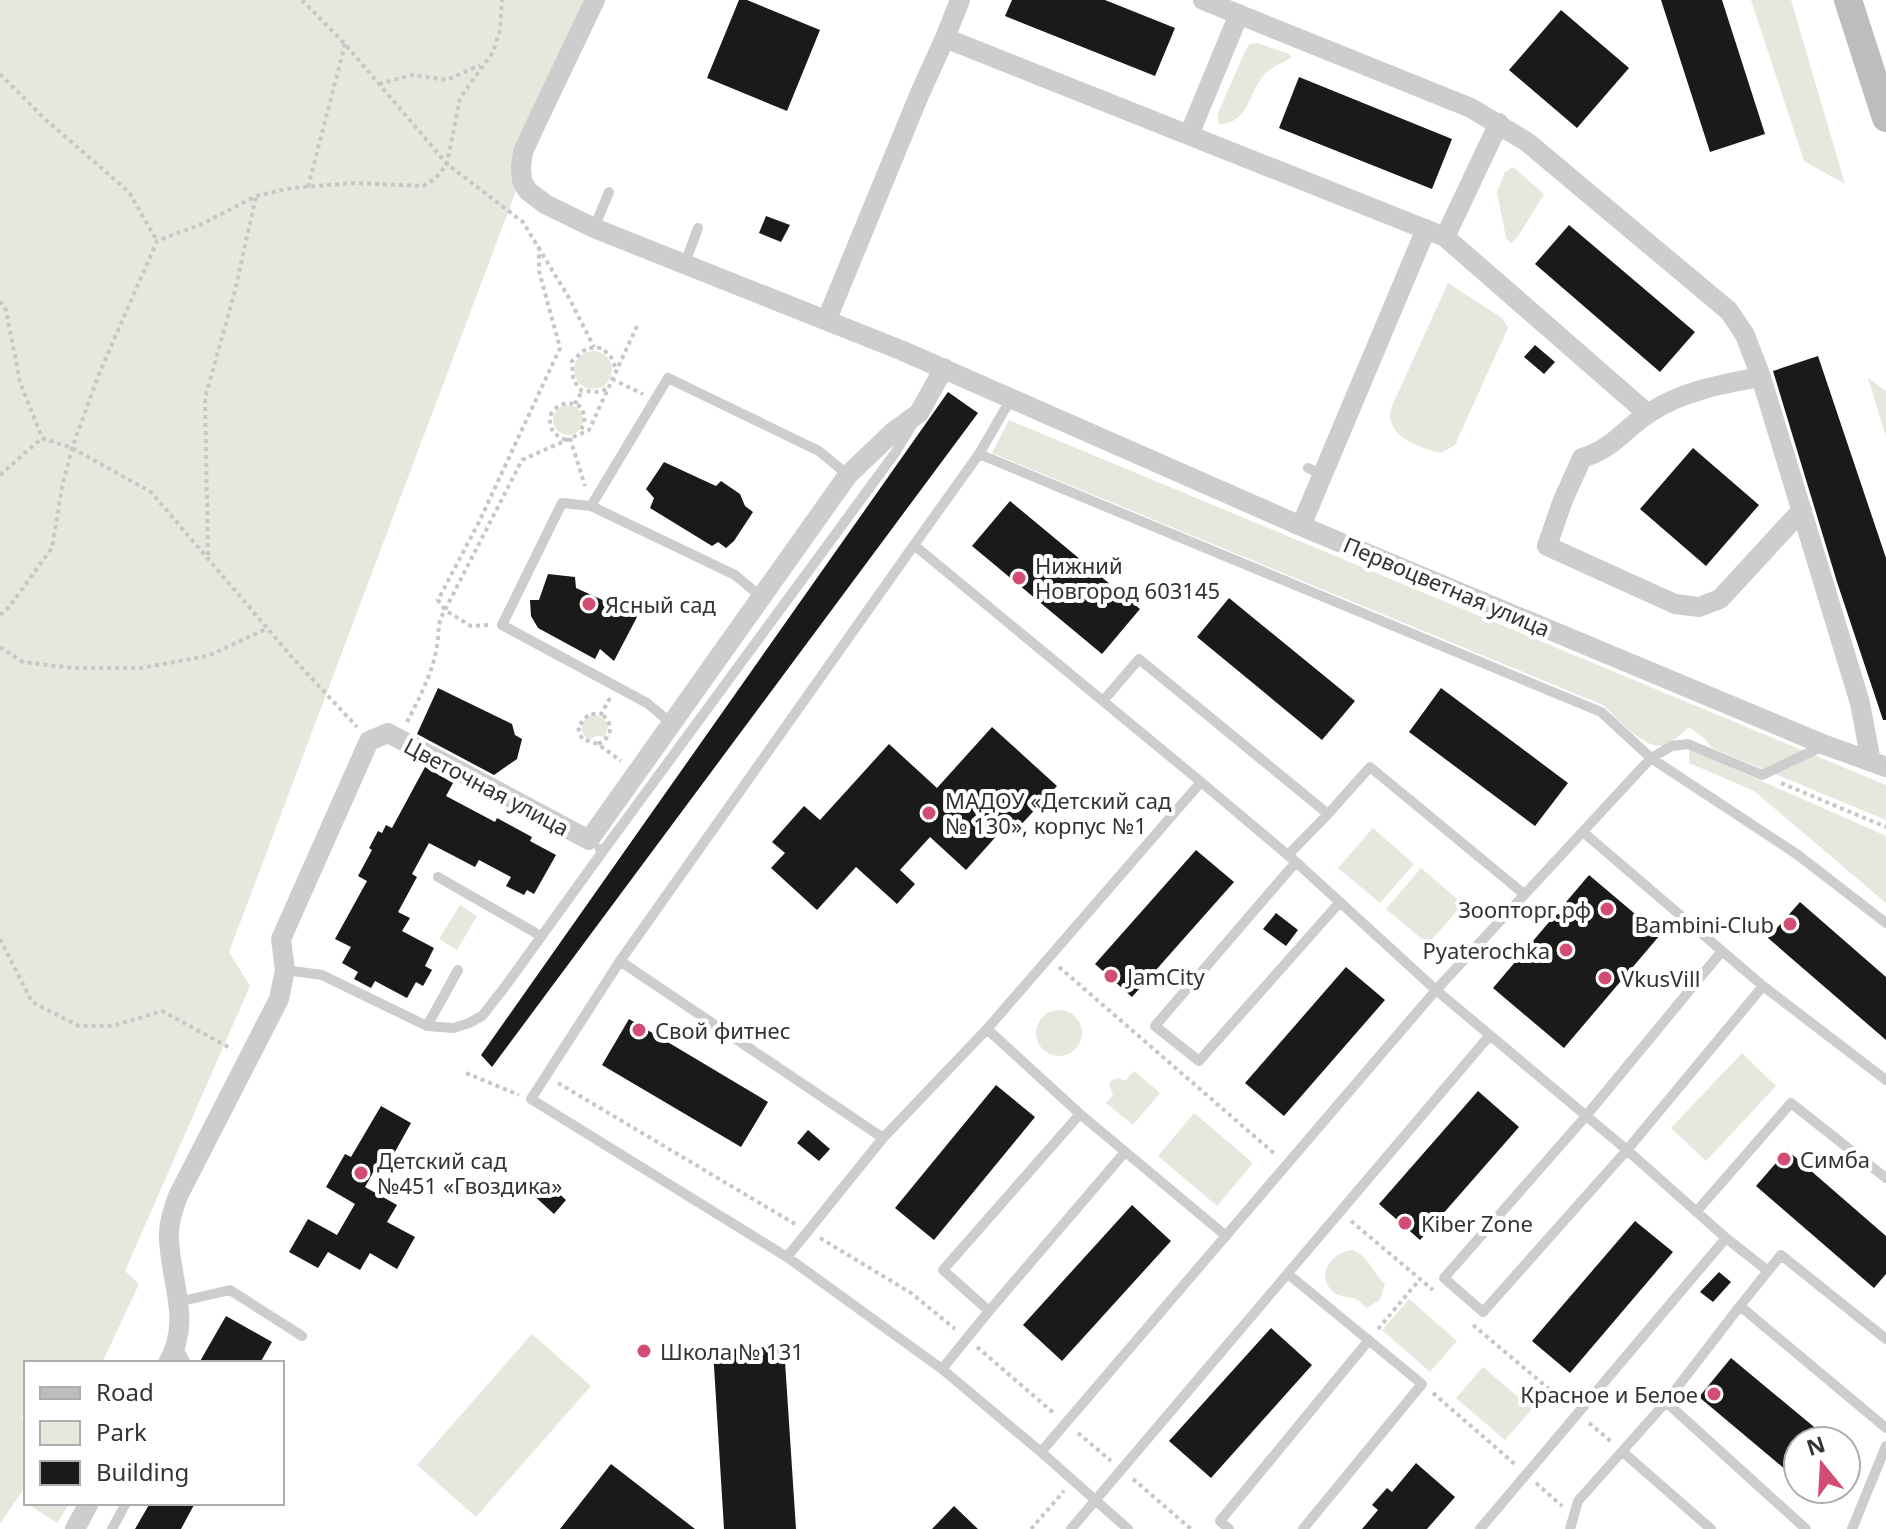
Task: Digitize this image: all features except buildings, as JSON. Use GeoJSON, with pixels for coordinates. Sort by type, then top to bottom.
{"type":"FeatureCollection","features":[{"type":"Feature","properties":{"kind":"main road"},"geometry":{"type":"LineString","coordinates":[[1848,0],[1886,118]]}},
{"type":"Feature","properties":{"kind":"street","name":"Первоцветная улица"},"geometry":{"type":"LineString","coordinates":[[595,0],[523,152],[522,181],[528,191],[545,204],[594,228],[944,368],[1301,526],[1825,745],[1878,764]]}},
{"type":"Feature","properties":{"kind":"street"},"geometry":{"type":"LineString","coordinates":[[827,319],[924,95],[960,0]]}},
{"type":"Feature","properties":{"kind":"street"},"geometry":{"type":"LineString","coordinates":[[1203,0],[1456,102],[1499,123],[1527,142],[1729,311],[1745,335],[1761,377],[1878,764]]}},
{"type":"Feature","properties":{"kind":"street"},"geometry":{"type":"LineString","coordinates":[[1189,135],[1239,14]]}},
{"type":"Feature","properties":{"kind":"street"},"geometry":{"type":"LineString","coordinates":[[945,38],[1435,233],[1648,414]]}},
{"type":"Feature","properties":{"kind":"street"},"geometry":{"type":"LineString","coordinates":[[1301,526],[1316,471],[1435,233],[1499,123]]}},
{"type":"Feature","properties":{"kind":"street","name":"Цветочная улица"},"geometry":{"type":"LineString","coordinates":[[369,741],[388,733],[596,846],[636,773],[848,475],[894,431],[919,413],[944,368]]}},
{"type":"Feature","properties":{"kind":"street"},"geometry":{"type":"LineString","coordinates":[[1761,377],[1708,386],[1677,398],[1648,414],[1602,452],[1582,458],[1547,546],[1675,604],[1699,607],[1720,599],[1802,510]]}},
{"type":"Feature","properties":{"kind":"street"},"geometry":{"type":"LineString","coordinates":[[177,1358],[181,1326],[169,1238],[170,1219],[193,1164],[279,999],[285,970],[281,939],[369,741]]}},
{"type":"Feature","properties":{"kind":"street"},"geometry":{"type":"LineString","coordinates":[[75,1529],[88,1505]]}},
{"type":"Feature","properties":{"kind":"lane"},"geometry":{"type":"LineString","coordinates":[[594,228],[609,192]]}},
{"type":"Feature","properties":{"kind":"lane"},"geometry":{"type":"LineString","coordinates":[[685,263],[698,228]]}},
{"type":"Feature","properties":{"kind":"lane"},"geometry":{"type":"LineString","coordinates":[[591,506],[668,378],[819,451],[848,475]]}},
{"type":"Feature","properties":{"kind":"lane"},"geometry":{"type":"LineString","coordinates":[[1012,397],[979,454],[620,961],[531,1099],[787,1257],[942,1369],[1128,1529]]}},
{"type":"Feature","properties":{"kind":"lane"},"geometry":{"type":"LineString","coordinates":[[285,970],[322,975],[427,1026],[454,1028],[482,1016],[541,936],[596,846],[895,453],[919,413]]}},
{"type":"Feature","properties":{"kind":"lane"},"geometry":{"type":"LineString","coordinates":[[979,454],[1601,712],[1651,758],[1798,855],[1886,923]]}},
{"type":"Feature","properties":{"kind":"lane"},"geometry":{"type":"LineString","coordinates":[[671,723],[647,703],[502,625],[562,503],[591,506],[735,575],[760,596]]}},
{"type":"Feature","properties":{"kind":"lane"},"geometry":{"type":"LineString","coordinates":[[914,545],[1292,858],[1436,990],[1768,1271]]}},
{"type":"Feature","properties":{"kind":"lane"},"geometry":{"type":"LineString","coordinates":[[1103,701],[1139,659],[1328,814]]}},
{"type":"Feature","properties":{"kind":"lane"},"geometry":{"type":"LineString","coordinates":[[1041,1452],[1436,990],[1651,758],[1672,746],[1688,744],[1762,775],[1825,745]]}},
{"type":"Feature","properties":{"kind":"lane"},"geometry":{"type":"LineString","coordinates":[[1340,902],[1199,1061],[1155,1026],[1370,767],[1524,894]]}},
{"type":"Feature","properties":{"kind":"lane"},"geometry":{"type":"LineString","coordinates":[[787,1257],[883,1138],[987,1029],[1201,782]]}},
{"type":"Feature","properties":{"kind":"lane"},"geometry":{"type":"LineString","coordinates":[[1583,832],[1763,986],[1886,1080]]}},
{"type":"Feature","properties":{"kind":"lane"},"geometry":{"type":"LineString","coordinates":[[438,877],[541,936]]}},
{"type":"Feature","properties":{"kind":"lane"},"geometry":{"type":"LineString","coordinates":[[1722,951],[1586,1116],[1444,1278],[1483,1312],[1627,1150],[1763,986]]}},
{"type":"Feature","properties":{"kind":"lane"},"geometry":{"type":"LineString","coordinates":[[620,961],[883,1138]]}},
{"type":"Feature","properties":{"kind":"lane"},"geometry":{"type":"LineString","coordinates":[[427,1026],[458,970]]}},
{"type":"Feature","properties":{"kind":"lane"},"geometry":{"type":"LineString","coordinates":[[987,1029],[1080,1114],[1226,1236]]}},
{"type":"Feature","properties":{"kind":"lane"},"geometry":{"type":"LineString","coordinates":[[1071,1529],[1490,1035]]}},
{"type":"Feature","properties":{"kind":"lane"},"geometry":{"type":"LineString","coordinates":[[1696,1212],[1791,1103],[1886,1178]]}},
{"type":"Feature","properties":{"kind":"lane"},"geometry":{"type":"LineString","coordinates":[[989,1311],[943,1270],[1080,1114]]}},
{"type":"Feature","properties":{"kind":"lane"},"geometry":{"type":"LineString","coordinates":[[942,1369],[1125,1152]]}},
{"type":"Feature","properties":{"kind":"lane"},"geometry":{"type":"LineString","coordinates":[[1480,1529],[1726,1238]]}},
{"type":"Feature","properties":{"kind":"lane"},"geometry":{"type":"LineString","coordinates":[[1570,1529],[1578,1501],[1624,1453],[1781,1255],[1886,1339]]}},
{"type":"Feature","properties":{"kind":"lane"},"geometry":{"type":"LineString","coordinates":[[1288,1274],[1422,1384],[1303,1529]]}},
{"type":"Feature","properties":{"kind":"lane"},"geometry":{"type":"LineString","coordinates":[[178,1302],[230,1290],[302,1336]]}},
{"type":"Feature","properties":{"kind":"lane"},"geometry":{"type":"LineString","coordinates":[[1740,1306],[1886,1428]]}},
{"type":"Feature","properties":{"kind":"lane"},"geometry":{"type":"LineString","coordinates":[[1229,1529],[1220,1521],[1369,1340]]}},
{"type":"Feature","properties":{"kind":"lane"},"geometry":{"type":"LineString","coordinates":[[1666,1402],[1806,1529]]}},
{"type":"Feature","properties":{"kind":"lane"},"geometry":{"type":"LineString","coordinates":[[1852,1529],[1886,1446]]}},
{"type":"Feature","properties":{"kind":"lane"},"geometry":{"type":"LineString","coordinates":[[1624,1453],[1711,1529]]}},
{"type":"Feature","properties":{"kind":"lane"},"geometry":{"type":"LineString","coordinates":[[112,1529],[125,1505]]}},
{"type":"Feature","properties":{"kind":"path"},"geometry":{"type":"LineString","coordinates":[[302,0],[345,44],[447,164],[523,222],[539,245],[594,347]]}},
{"type":"Feature","properties":{"kind":"path"},"geometry":{"type":"LineString","coordinates":[[0,615],[52,548],[72,448],[99,374],[157,241],[202,224],[256,196],[353,183],[423,186],[435,179],[447,164],[460,98],[493,52],[500,30],[502,0]]}},
{"type":"Feature","properties":{"kind":"path"},"geometry":{"type":"LineString","coordinates":[[308,187],[345,44]]}},
{"type":"Feature","properties":{"kind":"path"},"geometry":{"type":"LineString","coordinates":[[379,84],[412,75],[447,80],[483,64]]}},
{"type":"Feature","properties":{"kind":"path"},"geometry":{"type":"LineString","coordinates":[[0,74],[45,119],[129,192],[157,241]]}},
{"type":"Feature","properties":{"kind":"path"},"geometry":{"type":"LineString","coordinates":[[208,557],[205,398],[235,291],[256,196]]}},
{"type":"Feature","properties":{"kind":"path"},"geometry":{"type":"LineString","coordinates":[[471,626],[445,610],[438,600],[479,522],[560,348],[539,271],[539,245]]}},
{"type":"Feature","properties":{"kind":"path"},"geometry":{"type":"LineString","coordinates":[[0,301],[6,310],[20,382],[42,438]]}},
{"type":"Feature","properties":{"kind":"path"},"geometry":{"type":"LineString","coordinates":[[399,739],[421,694],[437,646],[437,624],[522,460],[589,430],[638,324]]}},
{"type":"Feature","properties":{"kind":"path"},"geometry":{"type":"LineString","coordinates":[[608,388],[599,392],[582,391],[573,380],[572,361],[581,351],[594,347],[607,352],[616,371]]}},
{"type":"Feature","properties":{"kind":"path"},"geometry":{"type":"LineString","coordinates":[[612,379],[638,392]]}},
{"type":"Feature","properties":{"kind":"path"},"geometry":{"type":"LineString","coordinates":[[575,404],[582,391]]}},
{"type":"Feature","properties":{"kind":"path"},"geometry":{"type":"LineString","coordinates":[[580,434],[584,411],[575,404],[559,405],[551,414],[552,432],[568,439],[584,481]]}},
{"type":"Feature","properties":{"kind":"path"},"geometry":{"type":"LineString","coordinates":[[42,438],[72,448],[151,492],[369,741]]}},
{"type":"Feature","properties":{"kind":"path"},"geometry":{"type":"LineString","coordinates":[[0,475],[42,438]]}},
{"type":"Feature","properties":{"kind":"path"},"geometry":{"type":"LineString","coordinates":[[0,647],[23,662],[73,668],[141,668],[208,656],[268,628]]}},
{"type":"Feature","properties":{"kind":"path"},"geometry":{"type":"LineString","coordinates":[[601,714],[617,687]]}},
{"type":"Feature","properties":{"kind":"path"},"geometry":{"type":"LineString","coordinates":[[598,744],[607,739],[611,730],[607,719],[601,714],[589,714],[578,727],[582,739],[598,744],[636,773]]}},
{"type":"Feature","properties":{"kind":"path"},"geometry":{"type":"LineString","coordinates":[[1762,775],[1886,827]]}},
{"type":"Feature","properties":{"kind":"path"},"geometry":{"type":"LineString","coordinates":[[0,939],[32,1002],[79,1026],[113,1026],[162,1011],[248,1058]]}},
{"type":"Feature","properties":{"kind":"path"},"geometry":{"type":"LineString","coordinates":[[1048,958],[1287,1164]]}},
{"type":"Feature","properties":{"kind":"path"},"geometry":{"type":"LineString","coordinates":[[466,1073],[531,1099]]}},
{"type":"Feature","properties":{"kind":"path"},"geometry":{"type":"LineString","coordinates":[[546,1076],[911,1293],[1191,1529]]}},
{"type":"Feature","properties":{"kind":"path"},"geometry":{"type":"LineString","coordinates":[[1341,1212],[1444,1300]]}},
{"type":"Feature","properties":{"kind":"path"},"geometry":{"type":"LineString","coordinates":[[1369,1340],[1420,1279]]}},
{"type":"Feature","properties":{"kind":"path"},"geometry":{"type":"LineString","coordinates":[[1468,1320],[1624,1453]]}},
{"type":"Feature","properties":{"kind":"path"},"geometry":{"type":"LineString","coordinates":[[1422,1384],[1574,1516]]}},
{"type":"Feature","properties":{"kind":"path"},"geometry":{"type":"LineString","coordinates":[[1031,1529],[1073,1480]]}},
{"type":"Feature","properties":{"kind":"green space"},"geometry":{"type":"Polygon","coordinates":[[[0,0],[588,0],[229,952],[250,986],[125,1271],[139,1284],[103,1361],[24,1361],[24,1416],[21,1418],[24,1420],[24,1488],[0,1524],[0,0]]]}},
{"type":"Feature","properties":{"kind":"green space"},"geometry":{"type":"Polygon","coordinates":[[[1751,0],[1791,0],[1845,184],[1804,161],[1751,0]]]}},
{"type":"Feature","properties":{"kind":"green space"},"geometry":{"type":"Polygon","coordinates":[[[1257,43],[1289,54],[1291,58],[1264,75],[1236,119],[1219,124],[1218,113],[1246,49],[1250,44],[1257,43]]]}},
{"type":"Feature","properties":{"kind":"green space"},"geometry":{"type":"Polygon","coordinates":[[[1513,167],[1544,194],[1511,243],[1506,238],[1497,192],[1505,172],[1513,167]]]}},
{"type":"Feature","properties":{"kind":"green space"},"geometry":{"type":"Polygon","coordinates":[[[1448,283],[1502,318],[1508,328],[1455,445],[1441,453],[1422,448],[1404,438],[1392,425],[1390,416],[1448,283]]]}},
{"type":"Feature","properties":{"kind":"green space"},"geometry":{"type":"Polygon","coordinates":[[[593,351],[607,356],[612,370],[607,384],[593,389],[579,384],[574,370],[579,356],[593,351]]]}},
{"type":"Feature","properties":{"kind":"green space"},"geometry":{"type":"Polygon","coordinates":[[[1868,378],[1886,391],[1886,437],[1868,378]]]}},
{"type":"Feature","properties":{"kind":"green space"},"geometry":{"type":"Polygon","coordinates":[[[568,405],[578,410],[583,420],[578,430],[568,435],[558,430],[553,420],[558,410],[568,405]]]}},
{"type":"Feature","properties":{"kind":"green space"},"geometry":{"type":"Polygon","coordinates":[[[1009,420],[1886,785],[1886,820],[1712,748],[1689,727],[1668,744],[1651,744],[1633,733],[1603,705],[992,453],[1009,420]]]}},
{"type":"Feature","properties":{"kind":"green space"},"geometry":{"type":"Polygon","coordinates":[[[596,715],[608,726],[605,737],[588,740],[582,732],[582,725],[587,718],[596,715]]]}},
{"type":"Feature","properties":{"kind":"green space"},"geometry":{"type":"Polygon","coordinates":[[[1689,749],[1886,836],[1886,903],[1754,791],[1689,763],[1689,749]]]}},
{"type":"Feature","properties":{"kind":"green space"},"geometry":{"type":"Polygon","coordinates":[[[1373,828],[1414,864],[1380,903],[1338,868],[1373,828]]]}},
{"type":"Feature","properties":{"kind":"green space"},"geometry":{"type":"Polygon","coordinates":[[[1421,868],[1463,904],[1428,944],[1386,909],[1421,868]]]}},
{"type":"Feature","properties":{"kind":"green space"},"geometry":{"type":"Polygon","coordinates":[[[460,905],[477,916],[457,950],[439,939],[460,905]]]}},
{"type":"Feature","properties":{"kind":"green space"},"geometry":{"type":"Polygon","coordinates":[[[1059,1010],[1075,1017],[1082,1033],[1075,1049],[1059,1056],[1043,1049],[1036,1033],[1043,1017],[1059,1010]]]}},
{"type":"Feature","properties":{"kind":"green space"},"geometry":{"type":"Polygon","coordinates":[[[1742,1053],[1776,1086],[1706,1161],[1671,1128],[1742,1053]]]}},
{"type":"Feature","properties":{"kind":"green space"},"geometry":{"type":"Polygon","coordinates":[[[1134,1071],[1160,1093],[1133,1125],[1106,1103],[1113,1095],[1109,1085],[1111,1081],[1118,1078],[1125,1081],[1134,1071]]]}},
{"type":"Feature","properties":{"kind":"green space"},"geometry":{"type":"Polygon","coordinates":[[[1194,1113],[1253,1163],[1217,1206],[1158,1156],[1194,1113]]]}},
{"type":"Feature","properties":{"kind":"green space"},"geometry":{"type":"Polygon","coordinates":[[[1353,1250],[1363,1257],[1385,1284],[1380,1300],[1366,1308],[1356,1299],[1332,1291],[1325,1277],[1333,1259],[1353,1250]]]}},
{"type":"Feature","properties":{"kind":"green space"},"geometry":{"type":"Polygon","coordinates":[[[1409,1299],[1457,1341],[1430,1372],[1382,1330],[1409,1299]]]}},
{"type":"Feature","properties":{"kind":"green space"},"geometry":{"type":"Polygon","coordinates":[[[532,1334],[591,1386],[476,1517],[417,1465],[532,1334]]]}},
{"type":"Feature","properties":{"kind":"green space"},"geometry":{"type":"Polygon","coordinates":[[[1483,1367],[1532,1409],[1505,1440],[1456,1398],[1483,1367]]]}},
{"type":"Feature","properties":{"kind":"green space"},"geometry":{"type":"Polygon","coordinates":[[[29,1505],[69,1505],[57,1523],[29,1505]]]}},
{"type":"Feature","properties":{"kind":"place","name":"Нижний Новгород 603145"},"geometry":{"type":"Point","coordinates":[1019,578]}},
{"type":"Feature","properties":{"kind":"place","name":"Ясный сад"},"geometry":{"type":"Point","coordinates":[589,604]}},
{"type":"Feature","properties":{"kind":"place","name":"МАДОУ «Детский сад № 130», корпус №1"},"geometry":{"type":"Point","coordinates":[929,813]}},
{"type":"Feature","properties":{"kind":"place","name":"Зоопторг.рф"},"geometry":{"type":"Point","coordinates":[1607,909]}},
{"type":"Feature","properties":{"kind":"place","name":"Bambini-Club"},"geometry":{"type":"Point","coordinates":[1790,924]}},
{"type":"Feature","properties":{"kind":"place","name":"Pyaterochka"},"geometry":{"type":"Point","coordinates":[1566,950]}},
{"type":"Feature","properties":{"kind":"place","name":"JamCity"},"geometry":{"type":"Point","coordinates":[1111,976]}},
{"type":"Feature","properties":{"kind":"place","name":"VkusVill"},"geometry":{"type":"Point","coordinates":[1605,978]}},
{"type":"Feature","properties":{"kind":"place","name":"Свой фитнес"},"geometry":{"type":"Point","coordinates":[639,1030]}},
{"type":"Feature","properties":{"kind":"place","name":"Симба"},"geometry":{"type":"Point","coordinates":[1784,1159]}},
{"type":"Feature","properties":{"kind":"place","name":"Детский сад №451 «Гвоздика»"},"geometry":{"type":"Point","coordinates":[361,1173]}},
{"type":"Feature","properties":{"kind":"place","name":"Kiber Zone"},"geometry":{"type":"Point","coordinates":[1405,1223]}},
{"type":"Feature","properties":{"kind":"place","name":"Школа № 131"},"geometry":{"type":"Point","coordinates":[644,1351]}},
{"type":"Feature","properties":{"kind":"place","name":"Красное и Белое"},"geometry":{"type":"Point","coordinates":[1714,1394]}}]}
